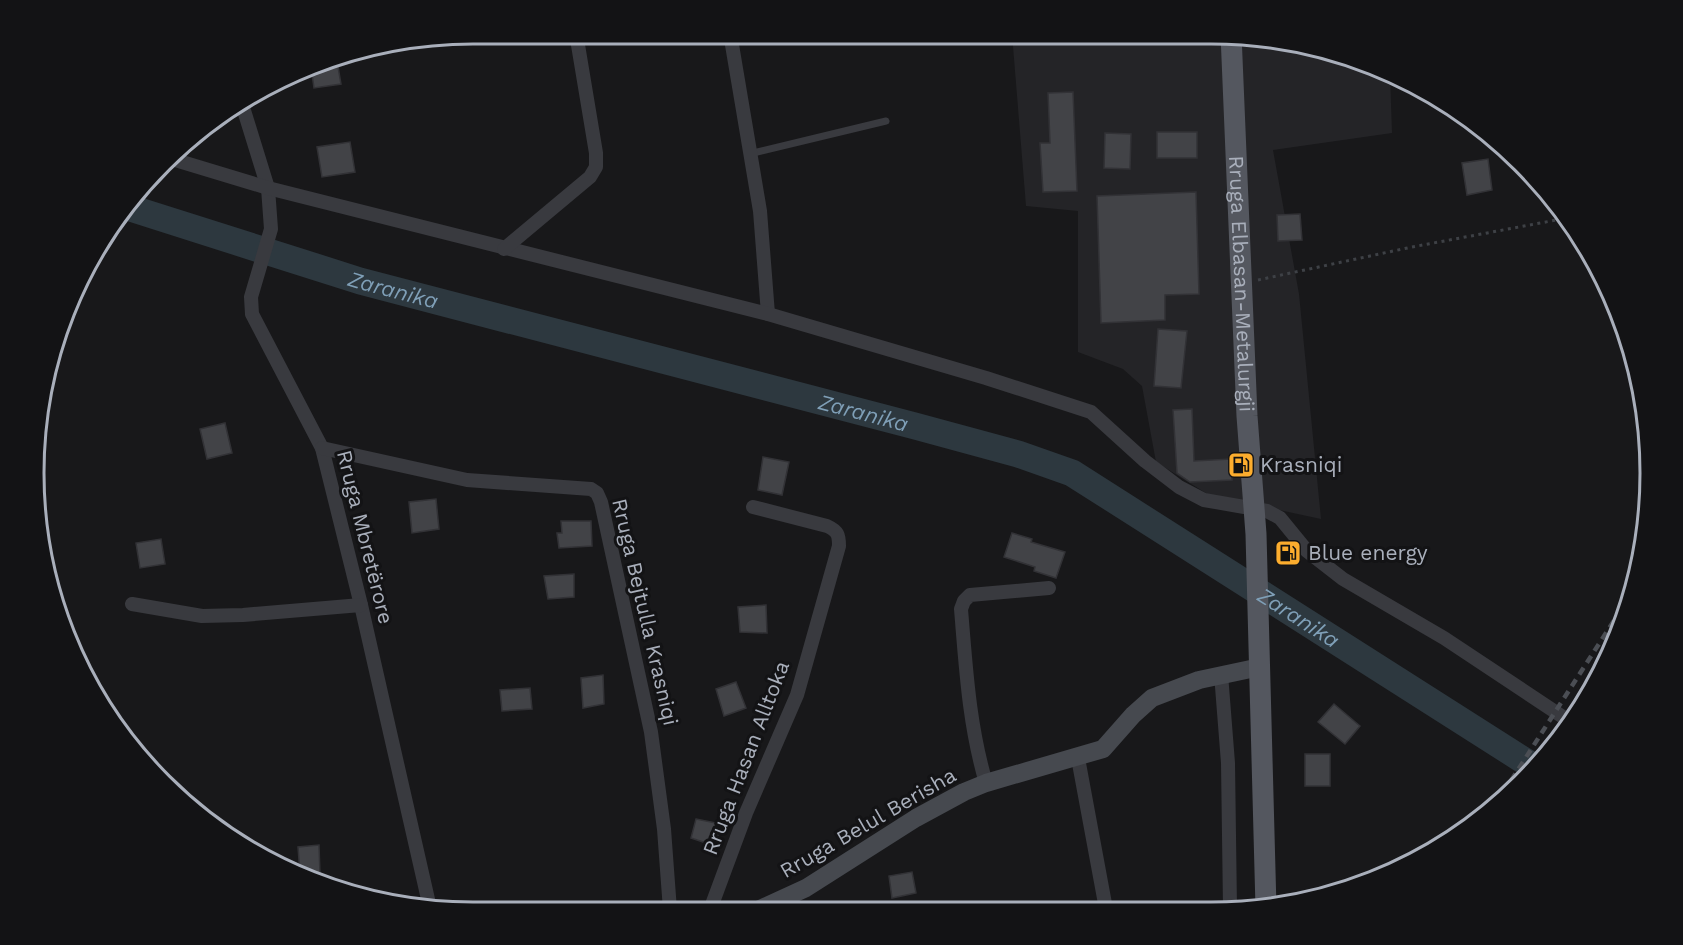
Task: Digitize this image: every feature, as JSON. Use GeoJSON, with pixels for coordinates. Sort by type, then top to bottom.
{"type":"FeatureCollection","features":[{"type":"Feature","properties":{"kind":"main road","name":"Rruga Elbasan-Metalurgji"},"geometry":{"type":"LineString","coordinates":[[1231,44],[1247,416],[1255,510],[1259,657]]}},
{"type":"Feature","properties":{"kind":"main road"},"geometry":{"type":"LineString","coordinates":[[1259,657],[1266,898]]}},
{"type":"Feature","properties":{"kind":"street"},"geometry":{"type":"LineString","coordinates":[[504,249],[590,177],[596,167],[597,153],[578,44]]}},
{"type":"Feature","properties":{"kind":"street"},"geometry":{"type":"LineString","coordinates":[[732,44],[760,211],[768,314]]}},
{"type":"Feature","properties":{"kind":"street","name":"Rruga Mbretërore"},"geometry":{"type":"LineString","coordinates":[[244,110],[268,188],[271,229],[254,281],[251,297],[252,314],[322,448],[361,605],[428,899]]}},
{"type":"Feature","properties":{"kind":"street"},"geometry":{"type":"LineString","coordinates":[[178,161],[268,188],[768,314],[1091,412],[1145,461],[1179,487],[1204,500],[1267,511],[1280,518],[1307,551],[1343,579],[1444,638],[1563,717]]}},
{"type":"Feature","properties":{"kind":"street","name":"Rruga Bejtulla Krasniqi"},"geometry":{"type":"LineString","coordinates":[[322,448],[466,480],[591,489],[597,493],[601,502],[651,732],[664,830],[669,902]]}},
{"type":"Feature","properties":{"kind":"street","name":"Rruga Hasan Alltoka"},"geometry":{"type":"LineString","coordinates":[[713,902],[746,813],[797,696],[839,546],[839,536],[836,530],[828,526],[753,507]]}},
{"type":"Feature","properties":{"kind":"street"},"geometry":{"type":"LineString","coordinates":[[986,783],[972,724],[961,609],[964,601],[970,595],[1048,588]]}},
{"type":"Feature","properties":{"kind":"street"},"geometry":{"type":"LineString","coordinates":[[132,604],[202,616],[243,615],[361,605]]}},
{"type":"Feature","properties":{"kind":"street","name":"Rruga Belul Berisha"},"geometry":{"type":"LineString","coordinates":[[775,902],[806,888],[916,818],[964,792],[986,783],[1103,749],[1133,715],[1152,698],[1221,674],[1259,657]]}},
{"type":"Feature","properties":{"kind":"street"},"geometry":{"type":"LineString","coordinates":[[1221,674],[1228,763],[1230,901]]}},
{"type":"Feature","properties":{"kind":"street"},"geometry":{"type":"LineString","coordinates":[[1078,758],[1105,902]]}},
{"type":"Feature","properties":{"kind":"lane"},"geometry":{"type":"LineString","coordinates":[[749,154],[886,121]]}},
{"type":"Feature","properties":{"kind":"path"},"geometry":{"type":"LineString","coordinates":[[1241,284],[1412,247],[1557,220]]}},
{"type":"Feature","properties":{"kind":"shaded area"},"geometry":{"type":"Polygon","coordinates":[[[1013,44],[1239,44],[1322,58],[1390,83],[1392,133],[1273,150],[1299,294],[1321,519],[1209,495],[1156,462],[1142,386],[1123,369],[1078,352],[1078,211],[1026,206],[1013,44]]]}},
{"type":"Feature","properties":{"kind":"building"},"geometry":{"type":"Polygon","coordinates":[[[338,65],[341,84],[314,88],[312,74],[338,65]]]}},
{"type":"Feature","properties":{"kind":"building"},"geometry":{"type":"Polygon","coordinates":[[[1073,92],[1077,191],[1043,192],[1040,143],[1050,143],[1048,93],[1073,92]]]}},
{"type":"Feature","properties":{"kind":"building"},"geometry":{"type":"Polygon","coordinates":[[[1157,132],[1197,132],[1197,158],[1157,158],[1157,132]]]}},
{"type":"Feature","properties":{"kind":"building"},"geometry":{"type":"Polygon","coordinates":[[[1105,133],[1131,134],[1130,169],[1104,168],[1105,133]]]}},
{"type":"Feature","properties":{"kind":"building"},"geometry":{"type":"Polygon","coordinates":[[[350,142],[355,172],[322,177],[317,147],[350,142]]]}},
{"type":"Feature","properties":{"kind":"building"},"geometry":{"type":"Polygon","coordinates":[[[1488,159],[1492,190],[1467,195],[1462,163],[1488,159]]]}},
{"type":"Feature","properties":{"kind":"building"},"geometry":{"type":"Polygon","coordinates":[[[1196,192],[1199,294],[1165,295],[1165,320],[1101,323],[1097,196],[1196,192]]]}},
{"type":"Feature","properties":{"kind":"building"},"geometry":{"type":"Polygon","coordinates":[[[1300,214],[1302,240],[1278,241],[1277,215],[1300,214]]]}},
{"type":"Feature","properties":{"kind":"building"},"geometry":{"type":"Polygon","coordinates":[[[1158,329],[1187,331],[1181,388],[1154,386],[1158,329]]]}},
{"type":"Feature","properties":{"kind":"building"},"geometry":{"type":"Polygon","coordinates":[[[1192,409],[1194,461],[1231,459],[1232,480],[1190,482],[1177,473],[1173,410],[1192,409]]]}},
{"type":"Feature","properties":{"kind":"building"},"geometry":{"type":"Polygon","coordinates":[[[225,423],[232,453],[207,459],[200,429],[225,423]]]}},
{"type":"Feature","properties":{"kind":"building"},"geometry":{"type":"Polygon","coordinates":[[[763,457],[789,462],[782,495],[758,490],[763,457]]]}},
{"type":"Feature","properties":{"kind":"building"},"geometry":{"type":"Polygon","coordinates":[[[436,499],[439,529],[412,533],[409,502],[436,499]]]}},
{"type":"Feature","properties":{"kind":"building"},"geometry":{"type":"Polygon","coordinates":[[[561,521],[591,521],[592,546],[559,548],[557,533],[562,533],[561,521]]]}},
{"type":"Feature","properties":{"kind":"building"},"geometry":{"type":"Polygon","coordinates":[[[1012,533],[1032,539],[1031,542],[1065,552],[1056,578],[1034,571],[1035,567],[1004,557],[1012,533]]]}},
{"type":"Feature","properties":{"kind":"building"},"geometry":{"type":"Polygon","coordinates":[[[161,539],[165,564],[140,568],[136,543],[161,539]]]}},
{"type":"Feature","properties":{"kind":"building"},"geometry":{"type":"Polygon","coordinates":[[[574,574],[574,597],[548,599],[544,576],[574,574]]]}},
{"type":"Feature","properties":{"kind":"building"},"geometry":{"type":"Polygon","coordinates":[[[766,605],[767,633],[740,632],[738,607],[766,605]]]}},
{"type":"Feature","properties":{"kind":"building"},"geometry":{"type":"Polygon","coordinates":[[[603,675],[604,704],[583,708],[581,678],[603,675]]]}},
{"type":"Feature","properties":{"kind":"building"},"geometry":{"type":"Polygon","coordinates":[[[736,682],[746,708],[724,716],[716,689],[736,682]]]}},
{"type":"Feature","properties":{"kind":"building"},"geometry":{"type":"Polygon","coordinates":[[[530,688],[532,709],[502,711],[500,690],[530,688]]]}},
{"type":"Feature","properties":{"kind":"building"},"geometry":{"type":"Polygon","coordinates":[[[1334,704],[1360,726],[1345,744],[1318,722],[1334,704]]]}},
{"type":"Feature","properties":{"kind":"building"},"geometry":{"type":"Polygon","coordinates":[[[1305,754],[1330,754],[1330,786],[1305,786],[1305,754]]]}},
{"type":"Feature","properties":{"kind":"building"},"geometry":{"type":"Polygon","coordinates":[[[696,819],[721,824],[715,846],[691,838],[696,819]]]}},
{"type":"Feature","properties":{"kind":"building"},"geometry":{"type":"Polygon","coordinates":[[[319,845],[320,873],[299,865],[298,847],[319,845]]]}},
{"type":"Feature","properties":{"kind":"building"},"geometry":{"type":"Polygon","coordinates":[[[912,872],[916,893],[892,898],[889,876],[912,872]]]}},
{"type":"Feature","properties":{"kind":"waterway","name":"Zaranika"},"geometry":{"type":"LineString","coordinates":[[134,209],[360,281],[915,426],[1018,454],[1072,473],[1526,762]]}},
{"type":"Feature","properties":{"kind":"railway"},"geometry":{"type":"LineString","coordinates":[[1514,776],[1612,624]]}},
{"type":"Feature","properties":{"kind":"place","name":"Krasniqi"},"geometry":{"type":"Point","coordinates":[1241,465]}},
{"type":"Feature","properties":{"kind":"place","name":"Blue energy"},"geometry":{"type":"Point","coordinates":[1288,553]}}]}
